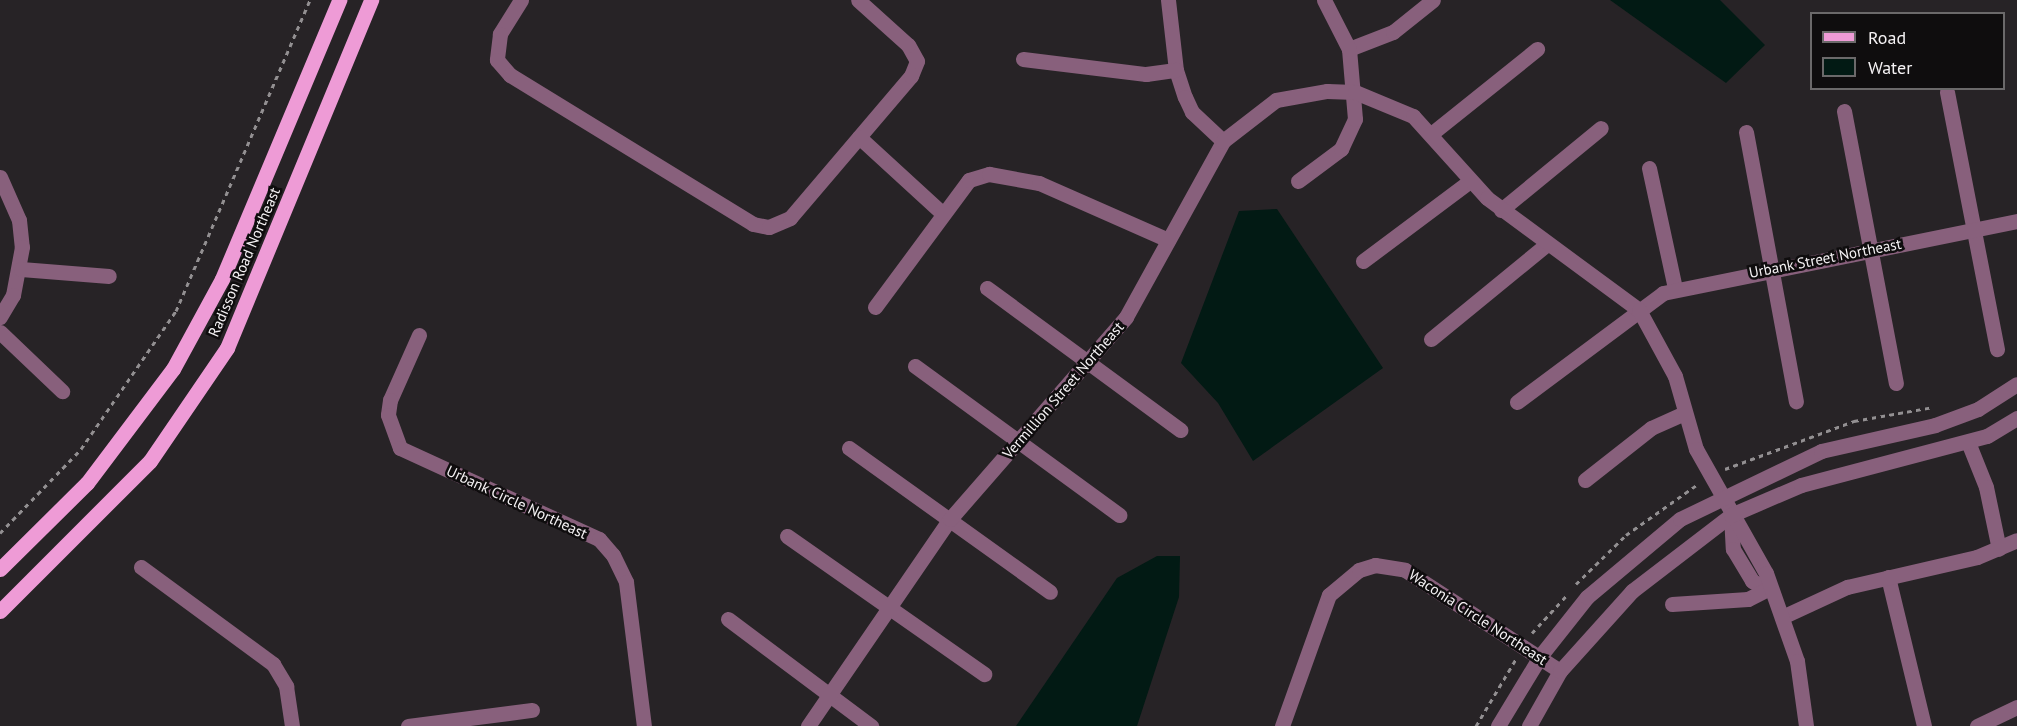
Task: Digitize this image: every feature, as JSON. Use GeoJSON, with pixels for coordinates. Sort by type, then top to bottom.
{"type":"FeatureCollection","features":[{"type":"Feature","properties":{"kind":"main road","name":"Radisson Road Northeast"},"geometry":{"type":"LineString","coordinates":[[0,569],[87,483],[173,369],[222,279],[339,0]]}},
{"type":"Feature","properties":{"kind":"main road","name":"Radisson Road Northeast"},"geometry":{"type":"LineString","coordinates":[[0,611],[150,461],[227,348],[371,0]]}},
{"type":"Feature","properties":{"kind":"street"},"geometry":{"type":"LineString","coordinates":[[521,0],[500,34],[497,60],[510,75],[753,224],[769,227],[789,218],[911,76],[917,61],[908,45],[858,0]]}},
{"type":"Feature","properties":{"kind":"street"},"geometry":{"type":"LineString","coordinates":[[1168,0],[1176,70],[1192,112],[1224,141]]}},
{"type":"Feature","properties":{"kind":"street"},"geometry":{"type":"LineString","coordinates":[[1298,181],[1341,149],[1355,119],[1355,92],[1349,49],[1324,0]]}},
{"type":"Feature","properties":{"kind":"street"},"geometry":{"type":"LineString","coordinates":[[1349,49],[1393,32],[1433,0]]}},
{"type":"Feature","properties":{"kind":"street"},"geometry":{"type":"LineString","coordinates":[[1431,134],[1537,49]]}},
{"type":"Feature","properties":{"kind":"street"},"geometry":{"type":"LineString","coordinates":[[1023,59],[1146,74],[1176,70]]}},
{"type":"Feature","properties":{"kind":"street","name":"Vermillion Street Northeast"},"geometry":{"type":"LineString","coordinates":[[808,726],[886,605],[950,519],[1090,363],[1140,296],[1168,240],[1224,141],[1276,100],[1306,93],[1355,92],[1413,116],[1470,181],[1501,210],[1546,245],[1639,310],[1675,376],[1682,414],[1731,515]]}},
{"type":"Feature","properties":{"kind":"street"},"geometry":{"type":"LineString","coordinates":[[1947,92],[1997,349]]}},
{"type":"Feature","properties":{"kind":"street"},"geometry":{"type":"LineString","coordinates":[[1844,111],[1896,383]]}},
{"type":"Feature","properties":{"kind":"street"},"geometry":{"type":"LineString","coordinates":[[1501,210],[1601,128]]}},
{"type":"Feature","properties":{"kind":"street"},"geometry":{"type":"LineString","coordinates":[[1746,132],[1768,268],[1796,401]]}},
{"type":"Feature","properties":{"kind":"street"},"geometry":{"type":"LineString","coordinates":[[859,137],[943,214]]}},
{"type":"Feature","properties":{"kind":"street"},"geometry":{"type":"LineString","coordinates":[[1649,168],[1675,288]]}},
{"type":"Feature","properties":{"kind":"street"},"geometry":{"type":"LineString","coordinates":[[875,307],[969,180],[988,174],[1039,183],[1168,240]]}},
{"type":"Feature","properties":{"kind":"street"},"geometry":{"type":"LineString","coordinates":[[0,177],[19,220],[21,269],[0,317]]}},
{"type":"Feature","properties":{"kind":"street"},"geometry":{"type":"LineString","coordinates":[[1363,261],[1470,181]]}},
{"type":"Feature","properties":{"kind":"street","name":"Urbank Street Northeast"},"geometry":{"type":"LineString","coordinates":[[1517,402],[1639,310],[1675,288],[2017,221]]}},
{"type":"Feature","properties":{"kind":"street"},"geometry":{"type":"LineString","coordinates":[[1431,339],[1546,245]]}},
{"type":"Feature","properties":{"kind":"street"},"geometry":{"type":"LineString","coordinates":[[21,269],[109,276]]}},
{"type":"Feature","properties":{"kind":"street"},"geometry":{"type":"LineString","coordinates":[[987,288],[1180,430]]}},
{"type":"Feature","properties":{"kind":"street"},"geometry":{"type":"LineString","coordinates":[[0,332],[62,391]]}},
{"type":"Feature","properties":{"kind":"street","name":"Urbank Circle Northeast"},"geometry":{"type":"LineString","coordinates":[[419,335],[390,400],[388,416],[400,448],[599,539],[613,555],[626,582],[644,726]]}},
{"type":"Feature","properties":{"kind":"street"},"geometry":{"type":"LineString","coordinates":[[915,366],[1119,515]]}},
{"type":"Feature","properties":{"kind":"street"},"geometry":{"type":"LineString","coordinates":[[1498,726],[1541,655],[1587,597],[1649,541],[1721,495],[1821,451],[1967,413],[2017,384]]}},
{"type":"Feature","properties":{"kind":"street"},"geometry":{"type":"LineString","coordinates":[[1585,480],[1651,428],[1682,414]]}},
{"type":"Feature","properties":{"kind":"street"},"geometry":{"type":"LineString","coordinates":[[1528,726],[1560,671],[1632,591],[1731,515],[1801,484],[1968,442],[2017,418]]}},
{"type":"Feature","properties":{"kind":"street"},"geometry":{"type":"LineString","coordinates":[[1968,442],[1986,487],[1999,549]]}},
{"type":"Feature","properties":{"kind":"street"},"geometry":{"type":"LineString","coordinates":[[849,447],[1050,592]]}},
{"type":"Feature","properties":{"kind":"street"},"geometry":{"type":"LineString","coordinates":[[1731,515],[1733,549],[1752,580],[1768,589],[1782,617],[1802,680],[1806,726]]}},
{"type":"Feature","properties":{"kind":"street"},"geometry":{"type":"LineString","coordinates":[[788,536],[984,674]]}},
{"type":"Feature","properties":{"kind":"street"},"geometry":{"type":"LineString","coordinates":[[1782,617],[1847,587],[1999,549],[2017,540]]}},
{"type":"Feature","properties":{"kind":"street","name":"Waconia Circle Northeast"},"geometry":{"type":"LineString","coordinates":[[1281,726],[1329,595],[1359,570],[1375,565],[1406,570],[1541,655],[1560,671]]}},
{"type":"Feature","properties":{"kind":"street"},"geometry":{"type":"LineString","coordinates":[[141,567],[273,664],[286,686],[292,726]]}},
{"type":"Feature","properties":{"kind":"street"},"geometry":{"type":"LineString","coordinates":[[1888,577],[1924,726]]}},
{"type":"Feature","properties":{"kind":"street"},"geometry":{"type":"LineString","coordinates":[[1672,604],[1748,599],[1768,589]]}},
{"type":"Feature","properties":{"kind":"street"},"geometry":{"type":"LineString","coordinates":[[728,619],[871,726]]}},
{"type":"Feature","properties":{"kind":"street"},"geometry":{"type":"LineString","coordinates":[[1977,726],[2017,707]]}},
{"type":"Feature","properties":{"kind":"street"},"geometry":{"type":"LineString","coordinates":[[408,726],[532,710]]}},
{"type":"Feature","properties":{"kind":"path"},"geometry":{"type":"LineString","coordinates":[[0,533],[81,449],[176,312],[310,0]]}},
{"type":"Feature","properties":{"kind":"water"},"geometry":{"type":"Polygon","coordinates":[[[1610,0],[1720,0],[1765,45],[1726,83],[1610,0]]]}},
{"type":"Feature","properties":{"kind":"water"},"geometry":{"type":"Polygon","coordinates":[[[1277,209],[1383,368],[1253,461],[1218,403],[1181,363],[1239,211],[1277,209]]]}},
{"type":"Feature","properties":{"kind":"water"},"geometry":{"type":"Polygon","coordinates":[[[1157,556],[1180,556],[1179,597],[1137,726],[1016,726],[1117,578],[1157,556]]]}}]}
